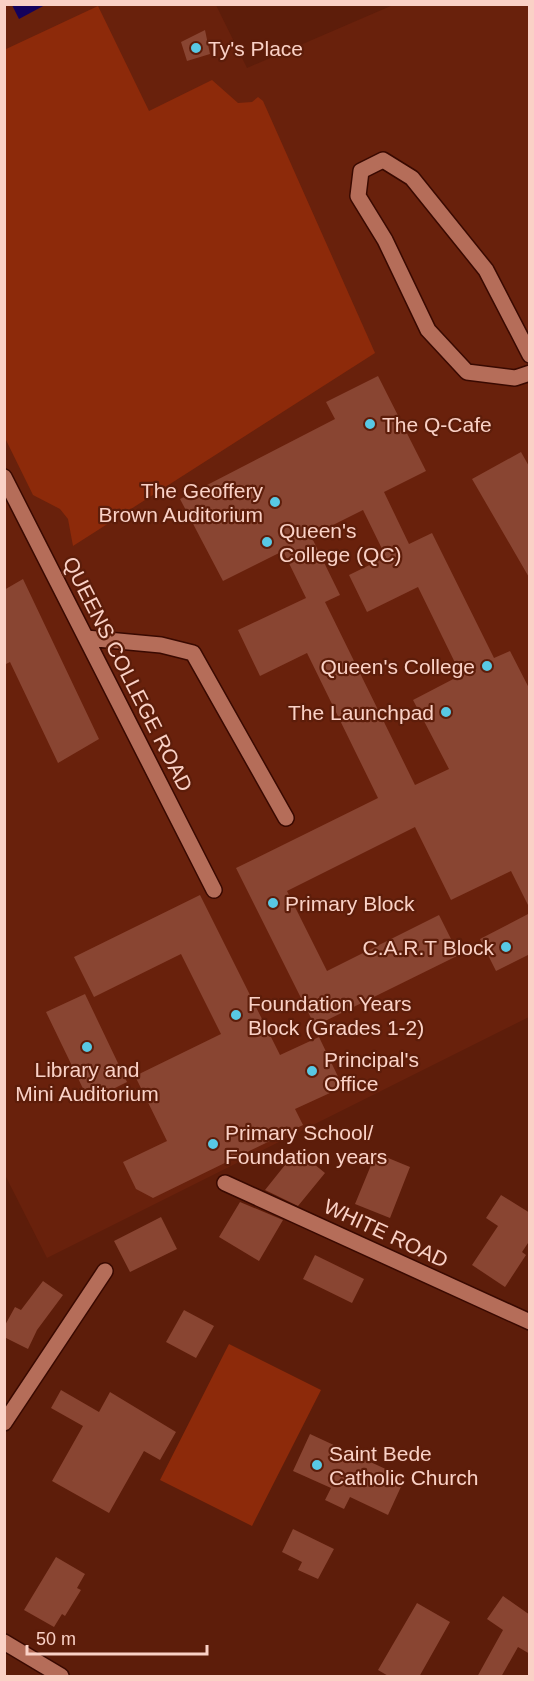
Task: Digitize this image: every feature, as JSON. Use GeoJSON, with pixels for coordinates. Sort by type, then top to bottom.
{"type":"FeatureCollection","features":[{"type":"Feature","properties":{"kind":"street"},"geometry":{"type":"LineString","coordinates":[[530,355],[486,270],[412,178],[383,160],[361,171],[358,196],[385,240],[428,330],[467,372],[515,378],[530,374]]}},
{"type":"Feature","properties":{"kind":"street","name":"QUEENS COLLEGE ROAD"},"geometry":{"type":"LineString","coordinates":[[4,477],[214,890]]}},
{"type":"Feature","properties":{"kind":"street"},"geometry":{"type":"LineString","coordinates":[[86,638],[161,645],[193,653],[286,818]]}},
{"type":"Feature","properties":{"kind":"street","name":"WHITE ROAD"},"geometry":{"type":"LineString","coordinates":[[225,1183],[529,1321]]}},
{"type":"Feature","properties":{"kind":"street"},"geometry":{"type":"LineString","coordinates":[[4,1423],[105,1271]]}},
{"type":"Feature","properties":{"kind":"street"},"geometry":{"type":"LineString","coordinates":[[4,1642],[61,1677]]}},
{"type":"Feature","properties":{"kind":"shaded area","name":"Queen's College (QC)"},"geometry":{"type":"Polygon","coordinates":[[[5,5],[216,5],[247,68],[393,5],[529,5],[529,1017],[47,1258],[5,1175],[5,5]]]}},
{"type":"Feature","properties":{"kind":"shaded area"},"geometry":{"type":"Polygon","coordinates":[[[12,5],[45,5],[19,19],[12,5]]]}},
{"type":"Feature","properties":{"kind":"shaded area"},"geometry":{"type":"Polygon","coordinates":[[[98,6],[149,111],[212,80],[238,103],[252,102],[258,97],[263,101],[375,353],[73,546],[68,519],[60,509],[33,495],[5,438],[4,50],[98,6]]]}},
{"type":"Feature","properties":{"kind":"shaded area"},"geometry":{"type":"Polygon","coordinates":[[[229,1344],[321,1390],[252,1526],[160,1480],[229,1344]]]}},
{"type":"Feature","properties":{"kind":"building","name":"Ty's Place"},"geometry":{"type":"Polygon","coordinates":[[[205,30],[210,54],[187,61],[181,42],[205,30]]]}},
{"type":"Feature","properties":{"kind":"building"},"geometry":{"type":"Polygon","coordinates":[[[378,376],[426,471],[384,492],[409,544],[432,533],[494,658],[510,651],[530,690],[530,909],[511,871],[451,900],[415,827],[287,891],[327,971],[439,915],[459,955],[315,1026],[236,868],[378,798],[307,653],[260,676],[238,630],[306,598],[283,551],[223,581],[180,499],[335,419],[326,402],[378,376]],[[363,510],[311,536],[340,595],[325,602],[415,785],[449,769],[413,700],[461,675],[418,587],[367,612],[349,575],[386,557],[363,510]]]}},
{"type":"Feature","properties":{"kind":"building"},"geometry":{"type":"Polygon","coordinates":[[[521,452],[530,468],[530,579],[472,479],[521,452]]]}},
{"type":"Feature","properties":{"kind":"building"},"geometry":{"type":"Polygon","coordinates":[[[23,579],[99,739],[58,763],[10,662],[4,665],[4,590],[23,579]]]}},
{"type":"Feature","properties":{"kind":"building"},"geometry":{"type":"Polygon","coordinates":[[[200,895],[280,1055],[319,1037],[343,1087],[295,1109],[303,1125],[153,1198],[136,1189],[123,1162],[167,1141],[135,1076],[221,1034],[181,954],[94,997],[74,957],[200,895]]]}},
{"type":"Feature","properties":{"kind":"building","name":"C.A.R.T Block"},"geometry":{"type":"Polygon","coordinates":[[[530,913],[530,954],[496,971],[480,939],[530,913]]]}},
{"type":"Feature","properties":{"kind":"building","name":"Library and Mini Auditorium"},"geometry":{"type":"Polygon","coordinates":[[[85,994],[127,1082],[89,1101],[46,1012],[85,994]]]}},
{"type":"Feature","properties":{"kind":"building"},"geometry":{"type":"Polygon","coordinates":[[[297,1150],[325,1173],[298,1206],[265,1190],[297,1150]]]}},
{"type":"Feature","properties":{"kind":"building"},"geometry":{"type":"Polygon","coordinates":[[[376,1153],[410,1167],[390,1218],[355,1204],[376,1153]]]}},
{"type":"Feature","properties":{"kind":"building"},"geometry":{"type":"Polygon","coordinates":[[[501,1195],[530,1213],[530,1240],[522,1252],[526,1255],[505,1287],[472,1265],[498,1226],[486,1218],[501,1195]]]}},
{"type":"Feature","properties":{"kind":"building"},"geometry":{"type":"Polygon","coordinates":[[[240,1202],[283,1220],[259,1261],[219,1237],[240,1202]]]}},
{"type":"Feature","properties":{"kind":"building"},"geometry":{"type":"Polygon","coordinates":[[[161,1217],[177,1249],[130,1272],[114,1241],[161,1217]]]}},
{"type":"Feature","properties":{"kind":"building"},"geometry":{"type":"Polygon","coordinates":[[[315,1255],[364,1279],[352,1303],[303,1279],[315,1255]]]}},
{"type":"Feature","properties":{"kind":"building"},"geometry":{"type":"Polygon","coordinates":[[[43,1281],[63,1295],[37,1330],[28,1349],[4,1337],[4,1327],[15,1307],[21,1310],[43,1281]]]}},
{"type":"Feature","properties":{"kind":"building"},"geometry":{"type":"Polygon","coordinates":[[[184,1310],[214,1326],[196,1358],[166,1342],[184,1310]]]}},
{"type":"Feature","properties":{"kind":"building"},"geometry":{"type":"Polygon","coordinates":[[[61,1390],[99,1412],[110,1392],[176,1432],[160,1460],[144,1451],[109,1513],[52,1481],[83,1426],[51,1408],[61,1390]]]}},
{"type":"Feature","properties":{"kind":"building"},"geometry":{"type":"Polygon","coordinates":[[[310,1434],[405,1478],[388,1515],[350,1497],[344,1509],[325,1500],[331,1488],[293,1471],[310,1434]]]}},
{"type":"Feature","properties":{"kind":"building"},"geometry":{"type":"Polygon","coordinates":[[[293,1529],[334,1549],[318,1579],[298,1570],[302,1562],[282,1552],[293,1529]]]}},
{"type":"Feature","properties":{"kind":"building"},"geometry":{"type":"Polygon","coordinates":[[[56,1557],[85,1574],[77,1588],[81,1590],[65,1616],[62,1614],[54,1627],[24,1610],[56,1557]]]}},
{"type":"Feature","properties":{"kind":"building"},"geometry":{"type":"Polygon","coordinates":[[[503,1596],[530,1615],[530,1654],[518,1647],[501,1677],[477,1677],[503,1630],[487,1619],[503,1596]]]}},
{"type":"Feature","properties":{"kind":"building"},"geometry":{"type":"Polygon","coordinates":[[[417,1603],[450,1622],[419,1677],[390,1677],[378,1670],[417,1603]]]}},
{"type":"Feature","properties":{"kind":"place","name":"Ty's Place"},"geometry":{"type":"Point","coordinates":[196,48]}},
{"type":"Feature","properties":{"kind":"place","name":"The Q-Cafe"},"geometry":{"type":"Point","coordinates":[370,424]}},
{"type":"Feature","properties":{"kind":"place","name":"The Geoffery Brown Auditorium"},"geometry":{"type":"Point","coordinates":[275,502]}},
{"type":"Feature","properties":{"kind":"place","name":"Queen's College (QC)"},"geometry":{"type":"Point","coordinates":[267,542]}},
{"type":"Feature","properties":{"kind":"place","name":"Queen's College"},"geometry":{"type":"Point","coordinates":[487,666]}},
{"type":"Feature","properties":{"kind":"place","name":"The Launchpad"},"geometry":{"type":"Point","coordinates":[446,712]}},
{"type":"Feature","properties":{"kind":"place","name":"Primary Block"},"geometry":{"type":"Point","coordinates":[273,903]}},
{"type":"Feature","properties":{"kind":"place","name":"C.A.R.T Block"},"geometry":{"type":"Point","coordinates":[506,947]}},
{"type":"Feature","properties":{"kind":"place","name":"Foundation Years Block (Grades 1-2)"},"geometry":{"type":"Point","coordinates":[236,1015]}},
{"type":"Feature","properties":{"kind":"place","name":"Library and Mini Auditorium"},"geometry":{"type":"Point","coordinates":[87,1047]}},
{"type":"Feature","properties":{"kind":"place","name":"Principal's Office"},"geometry":{"type":"Point","coordinates":[312,1071]}},
{"type":"Feature","properties":{"kind":"place","name":"Primary School/ Foundation years"},"geometry":{"type":"Point","coordinates":[213,1144]}},
{"type":"Feature","properties":{"kind":"place","name":"Saint Bede Catholic Church"},"geometry":{"type":"Point","coordinates":[317,1465]}}]}
